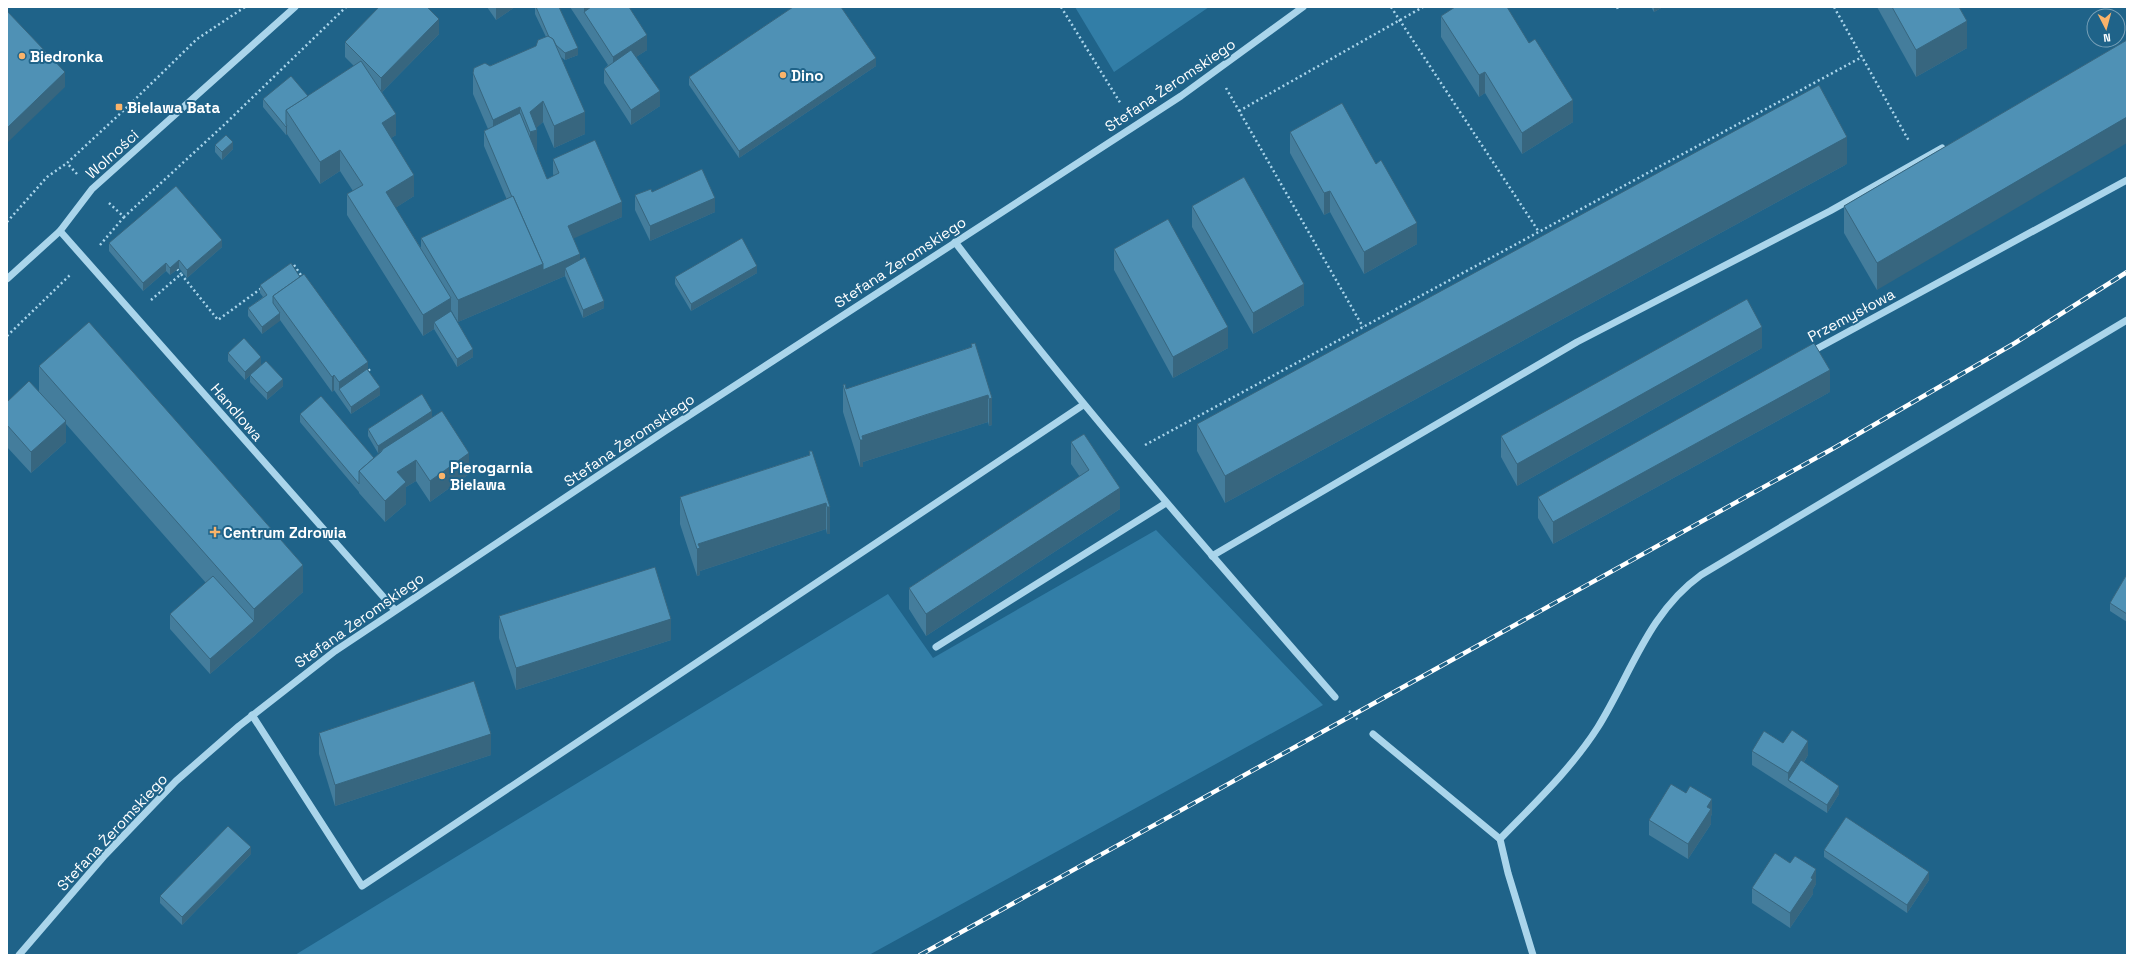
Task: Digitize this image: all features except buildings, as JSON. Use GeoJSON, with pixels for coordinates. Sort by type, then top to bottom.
{"type":"FeatureCollection","features":[{"type":"Feature","properties":{"kind":"street","name":"Wolności"},"geometry":{"type":"LineString","coordinates":[[8,276],[60,231],[92,189],[295,7]]}},
{"type":"Feature","properties":{"kind":"street","name":"Stefana Żeromskiego"},"geometry":{"type":"LineString","coordinates":[[19,955],[105,855],[150,807],[203,756],[252,715],[329,656],[395,610],[665,431],[1181,96],[1303,7]]}},
{"type":"Feature","properties":{"kind":"street"},"geometry":{"type":"LineString","coordinates":[[1212,556],[1576,342],[1830,211],[1947,146]]}},
{"type":"Feature","properties":{"kind":"street","name":"Przemysłowa"},"geometry":{"type":"LineString","coordinates":[[1805,355],[2127,180]]}},
{"type":"Feature","properties":{"kind":"street","name":"Handlowa"},"geometry":{"type":"LineString","coordinates":[[60,231],[395,610]]}},
{"type":"Feature","properties":{"kind":"street"},"geometry":{"type":"LineString","coordinates":[[955,242],[1083,405],[1335,697]]}},
{"type":"Feature","properties":{"kind":"street"},"geometry":{"type":"LineString","coordinates":[[1500,839],[1584,746],[1599,726],[1639,648],[1665,610],[1686,586],[1701,575],[2127,320]]}},
{"type":"Feature","properties":{"kind":"street"},"geometry":{"type":"LineString","coordinates":[[252,715],[362,886],[1083,405]]}},
{"type":"Feature","properties":{"kind":"street"},"geometry":{"type":"LineString","coordinates":[[936,647],[1166,503]]}},
{"type":"Feature","properties":{"kind":"street"},"geometry":{"type":"LineString","coordinates":[[1373,734],[1500,839],[1508,873],[1533,955]]}},
{"type":"Feature","properties":{"kind":"path"},"geometry":{"type":"LineString","coordinates":[[1061,7],[1121,104]]}},
{"type":"Feature","properties":{"kind":"path"},"geometry":{"type":"LineString","coordinates":[[1391,7],[1539,232]]}},
{"type":"Feature","properties":{"kind":"path"},"geometry":{"type":"LineString","coordinates":[[1239,111],[1423,7]]}},
{"type":"Feature","properties":{"kind":"path"},"geometry":{"type":"LineString","coordinates":[[1834,7],[1920,161]]}},
{"type":"Feature","properties":{"kind":"path"},"geometry":{"type":"LineString","coordinates":[[1126,456],[1862,57]]}},
{"type":"Feature","properties":{"kind":"path"},"geometry":{"type":"LineString","coordinates":[[1226,88],[1363,327]]}},
{"type":"Feature","properties":{"kind":"path"},"geometry":{"type":"LineString","coordinates":[[7,222],[47,177],[66,163]]}},
{"type":"Feature","properties":{"kind":"path"},"geometry":{"type":"LineString","coordinates":[[7,336],[86,260],[124,216]]}},
{"type":"Feature","properties":{"kind":"path"},"geometry":{"type":"LineString","coordinates":[[287,270],[294,265],[307,284]]}},
{"type":"Feature","properties":{"kind":"path"},"geometry":{"type":"LineString","coordinates":[[177,269],[218,320],[268,284]]}},
{"type":"Feature","properties":{"kind":"path"},"geometry":{"type":"LineString","coordinates":[[149,302],[181,274]]}},
{"type":"Feature","properties":{"kind":"path"},"geometry":{"type":"LineString","coordinates":[[362,360],[371,373]]}},
{"type":"Feature","properties":{"kind":"path"},"geometry":{"type":"LineString","coordinates":[[1335,697],[1373,734]]}},
{"type":"Feature","properties":{"kind":"shaded area"},"geometry":{"type":"Polygon","coordinates":[[[1075,7],[1209,7],[1114,72],[1075,7]]]}},
{"type":"Feature","properties":{"kind":"shaded area"},"geometry":{"type":"Polygon","coordinates":[[[1156,530],[1323,705],[869,955],[295,955],[888,594],[933,658],[1156,530]]]}},
{"type":"Feature","properties":{"kind":"railway"},"geometry":{"type":"LineString","coordinates":[[920,955],[1834,448],[2015,343],[2127,272]]}},
{"type":"Feature","properties":{"kind":"place","name":"Biedronka"},"geometry":{"type":"Point","coordinates":[22,56]}},
{"type":"Feature","properties":{"kind":"place","name":"Dino"},"geometry":{"type":"Point","coordinates":[783,75]}},
{"type":"Feature","properties":{"kind":"place","name":"Bielawa Bata"},"geometry":{"type":"Point","coordinates":[119,107]}},
{"type":"Feature","properties":{"kind":"place","name":"Pierogarnia Bielawa"},"geometry":{"type":"Point","coordinates":[442,476]}},
{"type":"Feature","properties":{"kind":"place","name":"Centrum Zdrowia"},"geometry":{"type":"Point","coordinates":[215,532]}}]}
